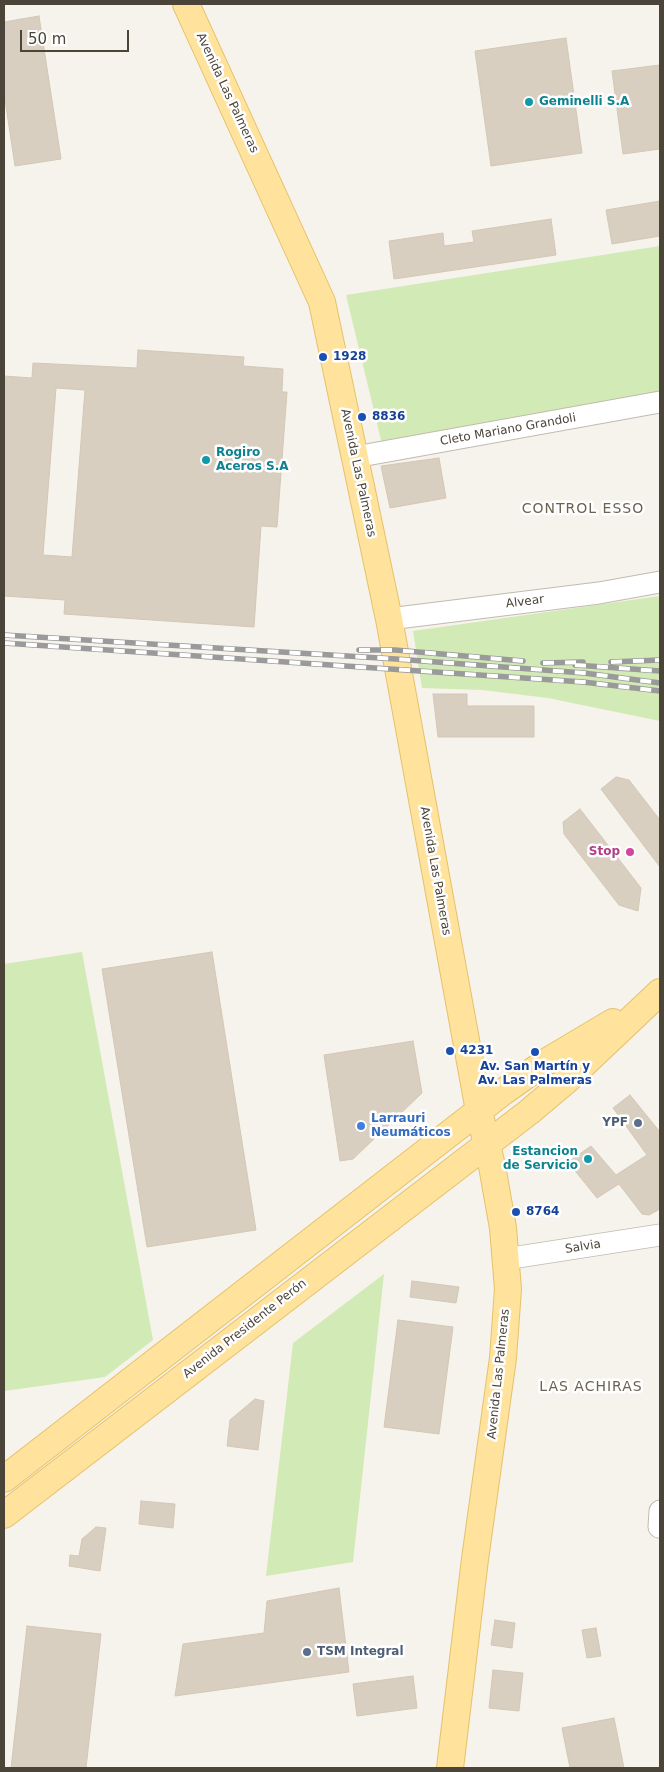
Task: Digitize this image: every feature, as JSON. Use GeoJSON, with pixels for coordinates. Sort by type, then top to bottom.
{"type":"FeatureCollection","features":[{"type":"Feature","properties":{"kind":"main road","name":"Avenida Las Palmeras"},"geometry":{"type":"LineString","coordinates":[[186,4],[322,302],[389,619],[502,1222],[508,1290],[504,1358],[475,1559],[450,1768]]}},
{"type":"Feature","properties":{"kind":"main road"},"geometry":{"type":"LineString","coordinates":[[4,1479],[544,1063],[655,996]]}},
{"type":"Feature","properties":{"kind":"main road","name":"Avenida Presidente Perón"},"geometry":{"type":"LineString","coordinates":[[4,1515],[529,1112],[567,1080],[655,996]]}},
{"type":"Feature","properties":{"kind":"street","name":"Cleto Mariano Grandoli"},"geometry":{"type":"LineString","coordinates":[[355,457],[660,402]]}},
{"type":"Feature","properties":{"kind":"street","name":"Alvear"},"geometry":{"type":"LineString","coordinates":[[389,619],[599,593],[660,582]]}},
{"type":"Feature","properties":{"kind":"street","name":"Salvia"},"geometry":{"type":"LineString","coordinates":[[506,1259],[660,1235]]}},
{"type":"Feature","properties":{"kind":"green space"},"geometry":{"type":"Polygon","coordinates":[[[660,246],[660,394],[382,444],[346,295],[660,246]]]}},
{"type":"Feature","properties":{"kind":"green space"},"geometry":{"type":"Polygon","coordinates":[[[660,596],[660,721],[548,698],[482,690],[422,688],[413,631],[660,596]]]}},
{"type":"Feature","properties":{"kind":"green space"},"geometry":{"type":"Polygon","coordinates":[[[82,952],[153,1340],[105,1377],[4,1391],[4,964],[82,952]]]}},
{"type":"Feature","properties":{"kind":"green space"},"geometry":{"type":"Polygon","coordinates":[[[384,1274],[353,1562],[266,1576],[293,1343],[384,1274]]]}},
{"type":"Feature","properties":{"kind":"building"},"geometry":{"type":"Polygon","coordinates":[[[39,16],[61,159],[15,166],[4,93],[4,22],[39,16]]]}},
{"type":"Feature","properties":{"kind":"building","name":"Geminelli S.A"},"geometry":{"type":"Polygon","coordinates":[[[566,38],[582,153],[491,166],[475,51],[566,38]]]}},
{"type":"Feature","properties":{"kind":"building"},"geometry":{"type":"Polygon","coordinates":[[[660,65],[660,149],[623,154],[612,71],[660,65]]]}},
{"type":"Feature","properties":{"kind":"building"},"geometry":{"type":"Polygon","coordinates":[[[660,201],[660,236],[612,244],[606,210],[660,201]]]}},
{"type":"Feature","properties":{"kind":"building"},"geometry":{"type":"Polygon","coordinates":[[[551,219],[556,255],[394,279],[389,241],[443,233],[444,246],[474,242],[472,231],[551,219]]]}},
{"type":"Feature","properties":{"kind":"building","name":"Rogiro Aceros S.A"},"geometry":{"type":"Polygon","coordinates":[[[138,350],[244,357],[243,366],[283,369],[282,392],[287,392],[277,527],[261,526],[254,627],[64,614],[65,600],[4,596],[4,376],[32,378],[33,363],[137,368],[138,350]],[[56,388],[43,555],[72,557],[85,390],[56,388]]]}},
{"type":"Feature","properties":{"kind":"building"},"geometry":{"type":"Polygon","coordinates":[[[439,458],[446,498],[390,508],[381,466],[439,458]]]}},
{"type":"Feature","properties":{"kind":"building"},"geometry":{"type":"Polygon","coordinates":[[[433,694],[467,694],[467,706],[534,706],[534,737],[438,737],[433,694]]]}},
{"type":"Feature","properties":{"kind":"building"},"geometry":{"type":"Polygon","coordinates":[[[616,777],[629,780],[660,820],[660,867],[601,789],[616,777]]]}},
{"type":"Feature","properties":{"kind":"building"},"geometry":{"type":"Polygon","coordinates":[[[580,809],[641,888],[638,911],[619,905],[564,834],[563,822],[580,809]]]}},
{"type":"Feature","properties":{"kind":"building"},"geometry":{"type":"Polygon","coordinates":[[[212,952],[256,1230],[147,1247],[102,969],[212,952]]]}},
{"type":"Feature","properties":{"kind":"building","name":"Larrauri Neumáticos"},"geometry":{"type":"Polygon","coordinates":[[[413,1041],[422,1093],[353,1159],[340,1161],[324,1055],[413,1041]]]}},
{"type":"Feature","properties":{"kind":"building","name":"Estancion de Servicio"},"geometry":{"type":"Polygon","coordinates":[[[630,1095],[660,1132],[660,1209],[649,1215],[642,1214],[619,1184],[597,1198],[568,1162],[591,1146],[616,1175],[647,1155],[613,1108],[630,1095]]]}},
{"type":"Feature","properties":{"kind":"building"},"geometry":{"type":"Polygon","coordinates":[[[412,1281],[459,1287],[456,1303],[410,1297],[412,1281]]]}},
{"type":"Feature","properties":{"kind":"building"},"geometry":{"type":"Polygon","coordinates":[[[398,1320],[453,1327],[439,1434],[384,1427],[398,1320]]]}},
{"type":"Feature","properties":{"kind":"building"},"geometry":{"type":"Polygon","coordinates":[[[255,1399],[264,1401],[258,1450],[227,1446],[230,1420],[255,1399]]]}},
{"type":"Feature","properties":{"kind":"building"},"geometry":{"type":"Polygon","coordinates":[[[141,1501],[175,1504],[173,1528],[139,1524],[141,1501]]]}},
{"type":"Feature","properties":{"kind":"building"},"geometry":{"type":"Polygon","coordinates":[[[96,1527],[106,1528],[100,1571],[69,1566],[70,1555],[79,1556],[82,1539],[96,1527]]]}},
{"type":"Feature","properties":{"kind":"building"},"geometry":{"type":"Polygon","coordinates":[[[339,1588],[349,1672],[175,1696],[183,1644],[264,1633],[267,1601],[339,1588]]]}},
{"type":"Feature","properties":{"kind":"building"},"geometry":{"type":"Polygon","coordinates":[[[495,1620],[515,1623],[512,1648],[491,1645],[495,1620]]]}},
{"type":"Feature","properties":{"kind":"building"},"geometry":{"type":"Polygon","coordinates":[[[27,1626],[101,1634],[86,1768],[11,1768],[27,1626]]]}},
{"type":"Feature","properties":{"kind":"building"},"geometry":{"type":"Polygon","coordinates":[[[596,1628],[601,1656],[587,1658],[582,1630],[596,1628]]]}},
{"type":"Feature","properties":{"kind":"building"},"geometry":{"type":"Polygon","coordinates":[[[493,1670],[523,1673],[519,1711],[489,1708],[493,1670]]]}},
{"type":"Feature","properties":{"kind":"building"},"geometry":{"type":"Polygon","coordinates":[[[413,1676],[417,1708],[357,1716],[353,1684],[413,1676]]]}},
{"type":"Feature","properties":{"kind":"building"},"geometry":{"type":"Polygon","coordinates":[[[614,1718],[624,1768],[570,1768],[562,1728],[614,1718]]]}},
{"type":"Feature","properties":{"kind":"railway"},"geometry":{"type":"LineString","coordinates":[[4,635],[396,659],[584,673],[660,683]]}},
{"type":"Feature","properties":{"kind":"railway"},"geometry":{"type":"LineString","coordinates":[[4,643],[583,682],[660,691]]}},
{"type":"Feature","properties":{"kind":"railway"},"geometry":{"type":"LineString","coordinates":[[359,650],[395,650],[523,661]]}},
{"type":"Feature","properties":{"kind":"railway"},"geometry":{"type":"LineString","coordinates":[[611,662],[660,660]]}},
{"type":"Feature","properties":{"kind":"railway"},"geometry":{"type":"LineString","coordinates":[[543,663],[583,662]]}},
{"type":"Feature","properties":{"kind":"railway"},"geometry":{"type":"LineString","coordinates":[[575,665],[660,671]]}},
{"type":"Feature","properties":{"kind":"place","name":"Geminelli S.A"},"geometry":{"type":"Point","coordinates":[529,102]}},
{"type":"Feature","properties":{"kind":"place","name":"1928"},"geometry":{"type":"Point","coordinates":[323,357]}},
{"type":"Feature","properties":{"kind":"place","name":"8836"},"geometry":{"type":"Point","coordinates":[362,417]}},
{"type":"Feature","properties":{"kind":"place","name":"Rogiro Aceros S.A"},"geometry":{"type":"Point","coordinates":[206,460]}},
{"type":"Feature","properties":{"kind":"place","name":"Stop"},"geometry":{"type":"Point","coordinates":[630,852]}},
{"type":"Feature","properties":{"kind":"place","name":"4231"},"geometry":{"type":"Point","coordinates":[450,1051]}},
{"type":"Feature","properties":{"kind":"place","name":"Av. San Martín y Av. Las Palmeras"},"geometry":{"type":"Point","coordinates":[535,1052]}},
{"type":"Feature","properties":{"kind":"place","name":"YPF"},"geometry":{"type":"Point","coordinates":[638,1123]}},
{"type":"Feature","properties":{"kind":"place","name":"Larrauri Neumáticos"},"geometry":{"type":"Point","coordinates":[361,1126]}},
{"type":"Feature","properties":{"kind":"place","name":"Estancion de Servicio"},"geometry":{"type":"Point","coordinates":[588,1159]}},
{"type":"Feature","properties":{"kind":"place","name":"8764"},"geometry":{"type":"Point","coordinates":[516,1212]}},
{"type":"Feature","properties":{"kind":"place","name":"TSM Integral"},"geometry":{"type":"Point","coordinates":[307,1652]}},
{"type":"Feature","properties":{"kind":"district","name":"CONTROL ESSO"},"geometry":{"type":"Point","coordinates":[583,509]}},
{"type":"Feature","properties":{"kind":"district","name":"LAS ACHIRAS"},"geometry":{"type":"Point","coordinates":[591,1387]}}]}
